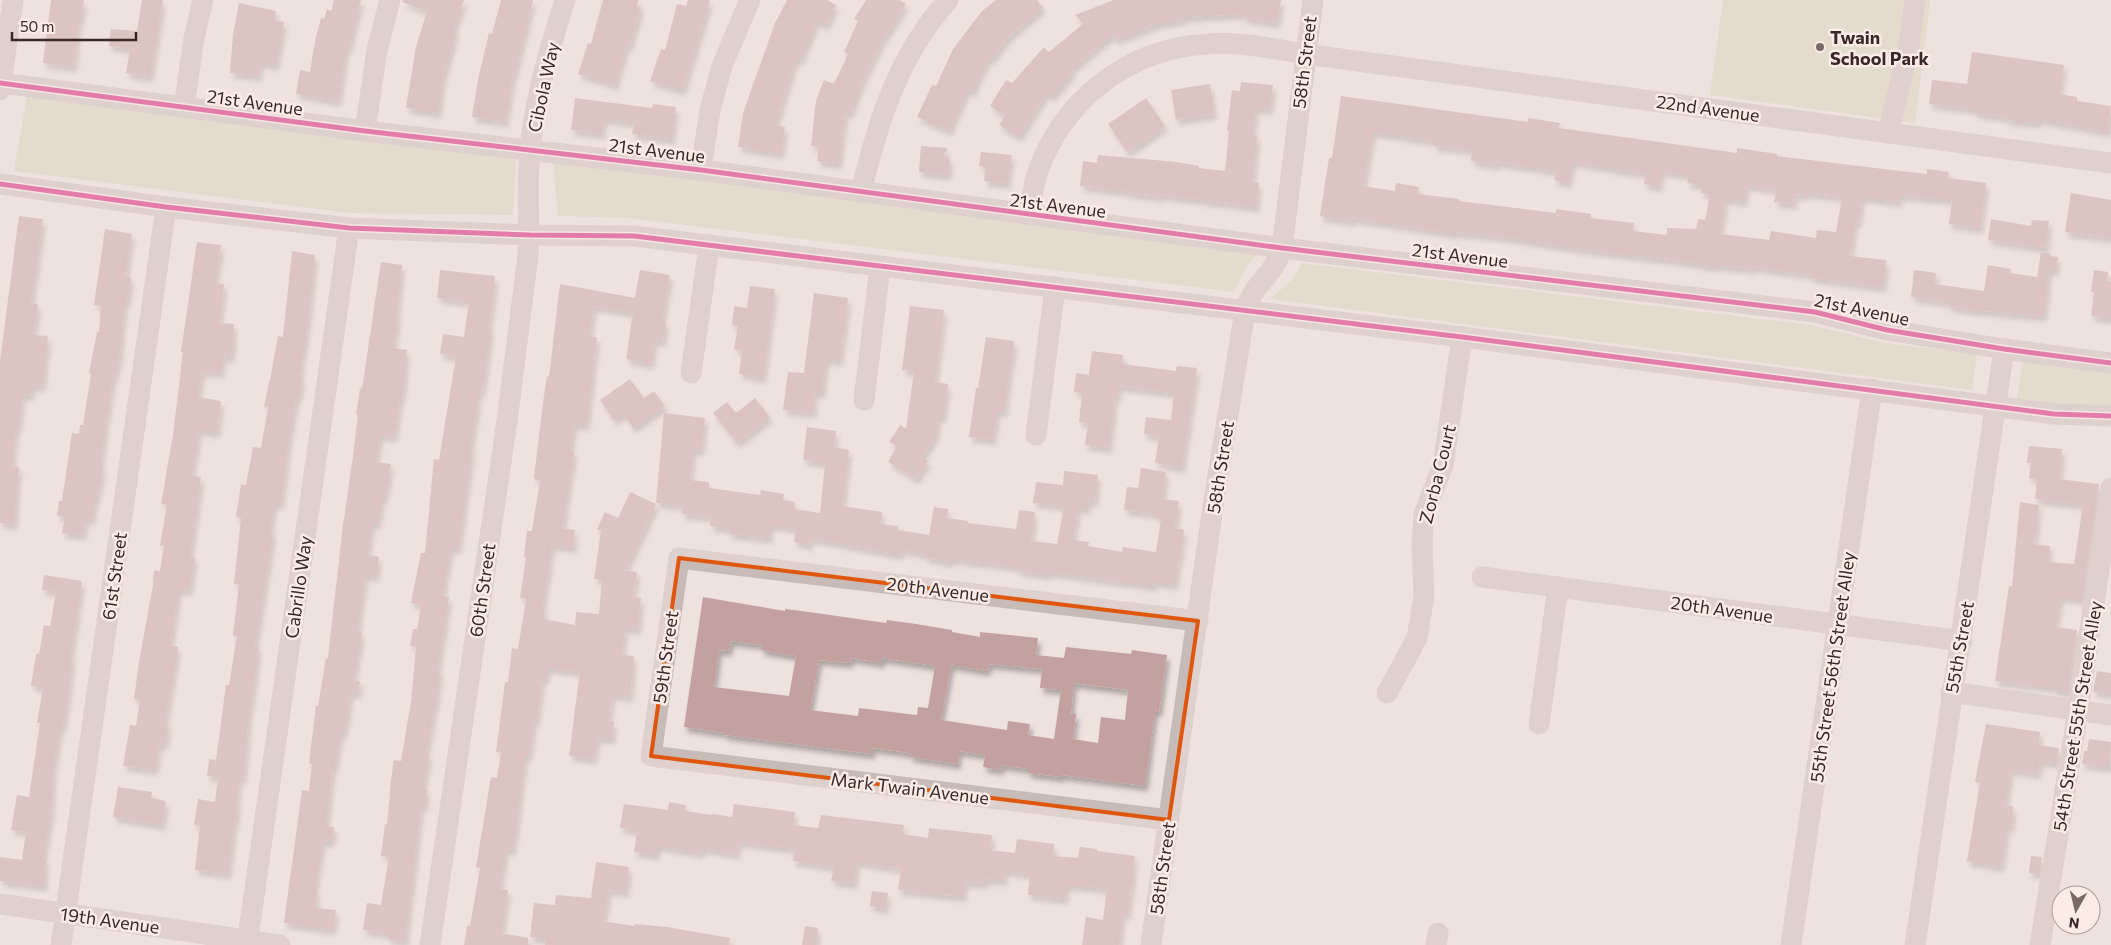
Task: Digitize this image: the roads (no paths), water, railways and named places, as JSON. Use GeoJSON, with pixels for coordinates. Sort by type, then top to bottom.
{"type":"FeatureCollection","features":[{"type":"Feature","properties":{"kind":"street"},"geometry":{"type":"LineString","coordinates":[[0,85],[13,0]]}},
{"type":"Feature","properties":{"kind":"street"},"geometry":{"type":"LineString","coordinates":[[184,107],[194,38],[203,0]]}},
{"type":"Feature","properties":{"kind":"street"},"geometry":{"type":"LineString","coordinates":[[365,131],[377,50],[390,0]]}},
{"type":"Feature","properties":{"kind":"street","name":"Cibola Way"},"geometry":{"type":"LineString","coordinates":[[530,235],[528,192],[530,149],[541,85],[565,0]]}},
{"type":"Feature","properties":{"kind":"street"},"geometry":{"type":"LineString","coordinates":[[701,170],[710,110],[720,75],[750,0]]}},
{"type":"Feature","properties":{"kind":"street"},"geometry":{"type":"LineString","coordinates":[[861,192],[874,140],[895,81],[916,42],[948,0]]}},
{"type":"Feature","properties":{"kind":"street","name":"58th Street"},"geometry":{"type":"LineString","coordinates":[[1151,945],[1215,496],[1245,311],[1251,294],[1277,262],[1282,248],[1313,0]]}},
{"type":"Feature","properties":{"kind":"street"},"geometry":{"type":"LineString","coordinates":[[1888,133],[1908,52],[1915,0]]}},
{"type":"Feature","properties":{"kind":"street","name":"22nd Avenue"},"geometry":{"type":"LineString","coordinates":[[1029,215],[1037,176],[1048,148],[1059,129],[1075,108],[1093,89],[1131,64],[1156,53],[1209,43],[1235,44],[2111,163]]}},
{"type":"Feature","properties":{"kind":"street","name":"21st Avenue"},"geometry":{"type":"LineString","coordinates":[[0,85],[365,131],[701,170],[1282,248],[1815,312],[1887,330],[2004,349],[2111,363]]}},
{"type":"Feature","properties":{"kind":"street"},"geometry":{"type":"LineString","coordinates":[[0,184],[166,207],[349,228],[530,235],[634,236],[1462,337],[2054,414],[2111,416]]}},
{"type":"Feature","properties":{"kind":"street","name":"61st Street"},"geometry":{"type":"LineString","coordinates":[[61,945],[166,207]]}},
{"type":"Feature","properties":{"kind":"street","name":"Cabrillo Way"},"geometry":{"type":"LineString","coordinates":[[247,943],[349,228]]}},
{"type":"Feature","properties":{"kind":"street","name":"60th Street"},"geometry":{"type":"LineString","coordinates":[[430,945],[508,412],[530,235]]}},
{"type":"Feature","properties":{"kind":"street"},"geometry":{"type":"LineString","coordinates":[[692,372],[709,246]]}},
{"type":"Feature","properties":{"kind":"street"},"geometry":{"type":"LineString","coordinates":[[864,400],[880,267]]}},
{"type":"Feature","properties":{"kind":"street"},"geometry":{"type":"LineString","coordinates":[[1036,435],[1055,287]]}},
{"type":"Feature","properties":{"kind":"street","name":"Zorba Court"},"geometry":{"type":"LineString","coordinates":[[1387,693],[1417,638],[1424,596],[1422,545],[1424,514],[1443,464],[1462,337]]}},
{"type":"Feature","properties":{"kind":"street","name":"55th Street"},"geometry":{"type":"LineString","coordinates":[[1915,945],[1951,692],[1962,641],[2004,349]]}},
{"type":"Feature","properties":{"kind":"street","name":"55th Street 56th Street Alley"},"geometry":{"type":"LineString","coordinates":[[1791,945],[1872,389]]}},
{"type":"Feature","properties":{"kind":"street","name":"54th Street 55th Street Alley"},"geometry":{"type":"LineString","coordinates":[[2040,945],[2078,711],[2111,488]]}},
{"type":"Feature","properties":{"kind":"street","name":"20th Avenue"},"geometry":{"type":"LineString","coordinates":[[679,558],[1198,621]]}},
{"type":"Feature","properties":{"kind":"street","name":"59th Street"},"geometry":{"type":"LineString","coordinates":[[651,756],[679,558]]}},
{"type":"Feature","properties":{"kind":"street","name":"20th Avenue"},"geometry":{"type":"LineString","coordinates":[[1482,577],[1962,641]]}},
{"type":"Feature","properties":{"kind":"street"},"geometry":{"type":"LineString","coordinates":[[1539,724],[1558,587]]}},
{"type":"Feature","properties":{"kind":"street"},"geometry":{"type":"LineString","coordinates":[[1951,692],[2111,715]]}},
{"type":"Feature","properties":{"kind":"street","name":"Mark Twain Avenue"},"geometry":{"type":"LineString","coordinates":[[651,756],[1169,820]]}},
{"type":"Feature","properties":{"kind":"street","name":"19th Avenue"},"geometry":{"type":"LineString","coordinates":[[0,904],[247,943],[280,945]]}},
{"type":"Feature","properties":{"kind":"place","name":"Twain School Park"},"geometry":{"type":"Point","coordinates":[1820,47]}}]}
